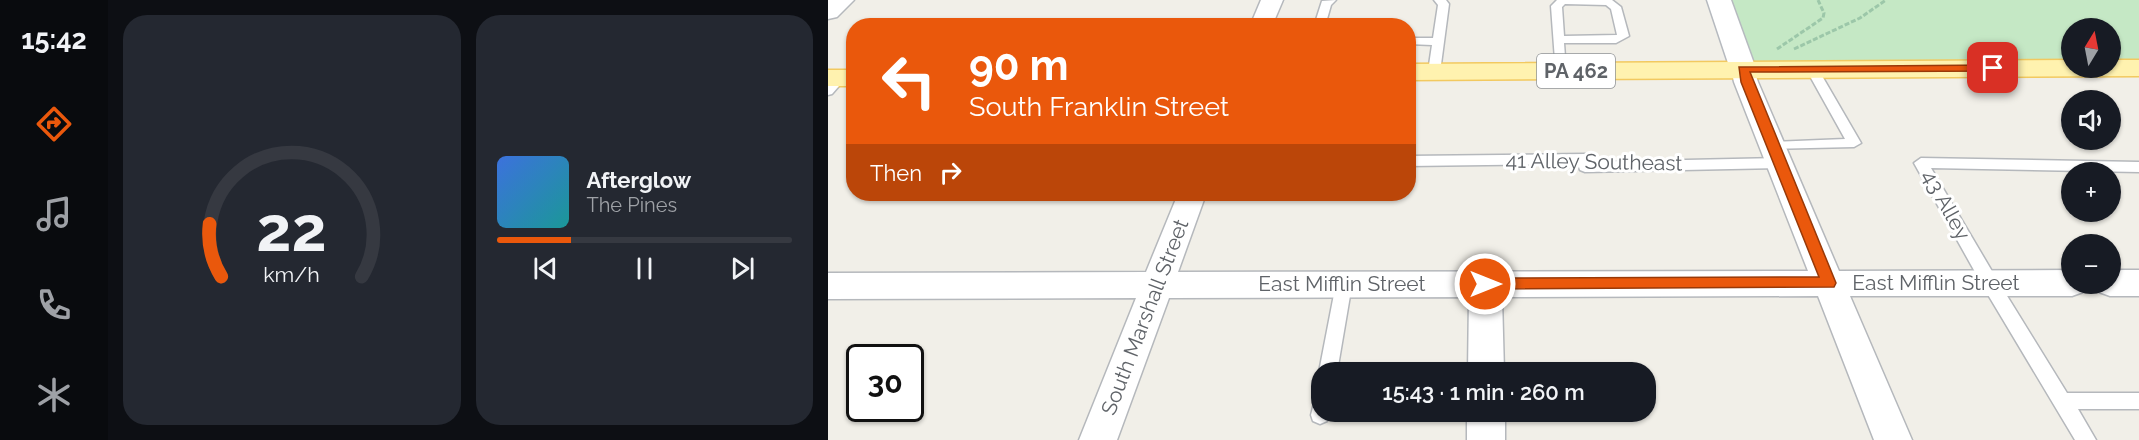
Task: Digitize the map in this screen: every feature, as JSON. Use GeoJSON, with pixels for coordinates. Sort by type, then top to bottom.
{"type":"FeatureCollection","features":[{"type":"Feature","properties":{"kind":"main road"},"geometry":{"type":"LineString","coordinates":[[828,12],[842,0]]}},
{"type":"Feature","properties":{"kind":"main road"},"geometry":{"type":"LineString","coordinates":[[1719,0],[1743,69]]}},
{"type":"Feature","properties":{"kind":"main road","name":"PA 462"},"geometry":{"type":"LineString","coordinates":[[1421,72],[2139,68]]}},
{"type":"Feature","properties":{"kind":"street"},"geometry":{"type":"LineString","coordinates":[[1264,18],[1272,0]]}},
{"type":"Feature","properties":{"kind":"street"},"geometry":{"type":"LineString","coordinates":[[1743,69],[1746,82],[1893,440]]}},
{"type":"Feature","properties":{"kind":"street","name":"South Marshall Street"},"geometry":{"type":"LineString","coordinates":[[1098,440],[1189,201]]}},
{"type":"Feature","properties":{"kind":"street","name":"East Mifflin Street"},"geometry":{"type":"LineString","coordinates":[[828,285],[2061,283]]}},
{"type":"Feature","properties":{"kind":"street"},"geometry":{"type":"LineString","coordinates":[[2121,283],[2139,283]]}},
{"type":"Feature","properties":{"kind":"street"},"geometry":{"type":"LineString","coordinates":[[1485,284],[1486,362]]}},
{"type":"Feature","properties":{"kind":"street"},"geometry":{"type":"LineString","coordinates":[[1486,422],[1486,440]]}},
{"type":"Feature","properties":{"kind":"lane"},"geometry":{"type":"LineString","coordinates":[[1321,18],[1326,3],[1331,0]]}},
{"type":"Feature","properties":{"kind":"lane"},"geometry":{"type":"LineString","coordinates":[[1421,72],[1438,42],[1444,4],[1439,0]]}},
{"type":"Feature","properties":{"kind":"lane"},"geometry":{"type":"LineString","coordinates":[[1558,39],[1616,39],[1623,36],[1616,6],[1608,2],[1562,1],[1556,6],[1558,39],[1560,71]]}},
{"type":"Feature","properties":{"kind":"lane"},"geometry":{"type":"LineString","coordinates":[[1416,41],[1438,42]]}},
{"type":"Feature","properties":{"kind":"lane"},"geometry":{"type":"LineString","coordinates":[[1777,154],[1854,143],[1812,69]]}},
{"type":"Feature","properties":{"kind":"lane","name":"41 Alley Southeast"},"geometry":{"type":"LineString","coordinates":[[1416,161],[1585,159],[1585,167],[1777,154]]}},
{"type":"Feature","properties":{"kind":"lane","name":"43 Alley"},"geometry":{"type":"LineString","coordinates":[[2086,440],[1990,283],[1921,163],[2139,167]]}},
{"type":"Feature","properties":{"kind":"lane"},"geometry":{"type":"LineString","coordinates":[[1330,362],[1344,284]]}},
{"type":"Feature","properties":{"kind":"lane"},"geometry":{"type":"LineString","coordinates":[[2062,401],[2139,401]]}},
{"type":"Feature","properties":{"kind":"path"},"geometry":{"type":"LineString","coordinates":[[1774,51],[1823,18],[1824,13],[1818,0]]}},
{"type":"Feature","properties":{"kind":"path"},"geometry":{"type":"LineString","coordinates":[[1792,50],[1860,18],[1886,0]]}},
{"type":"Feature","properties":{"kind":"green space"},"geometry":{"type":"Polygon","coordinates":[[[1719,0],[2139,0],[2139,68],[2121,68],[2121,18],[2061,18],[2061,68],[1743,69],[1719,0]]]}},
{"type":"Feature","properties":{"kind":"route"},"geometry":{"type":"LineString","coordinates":[[1485,284],[1829,283],[1746,82],[1743,69],[1993,68]]}}]}
